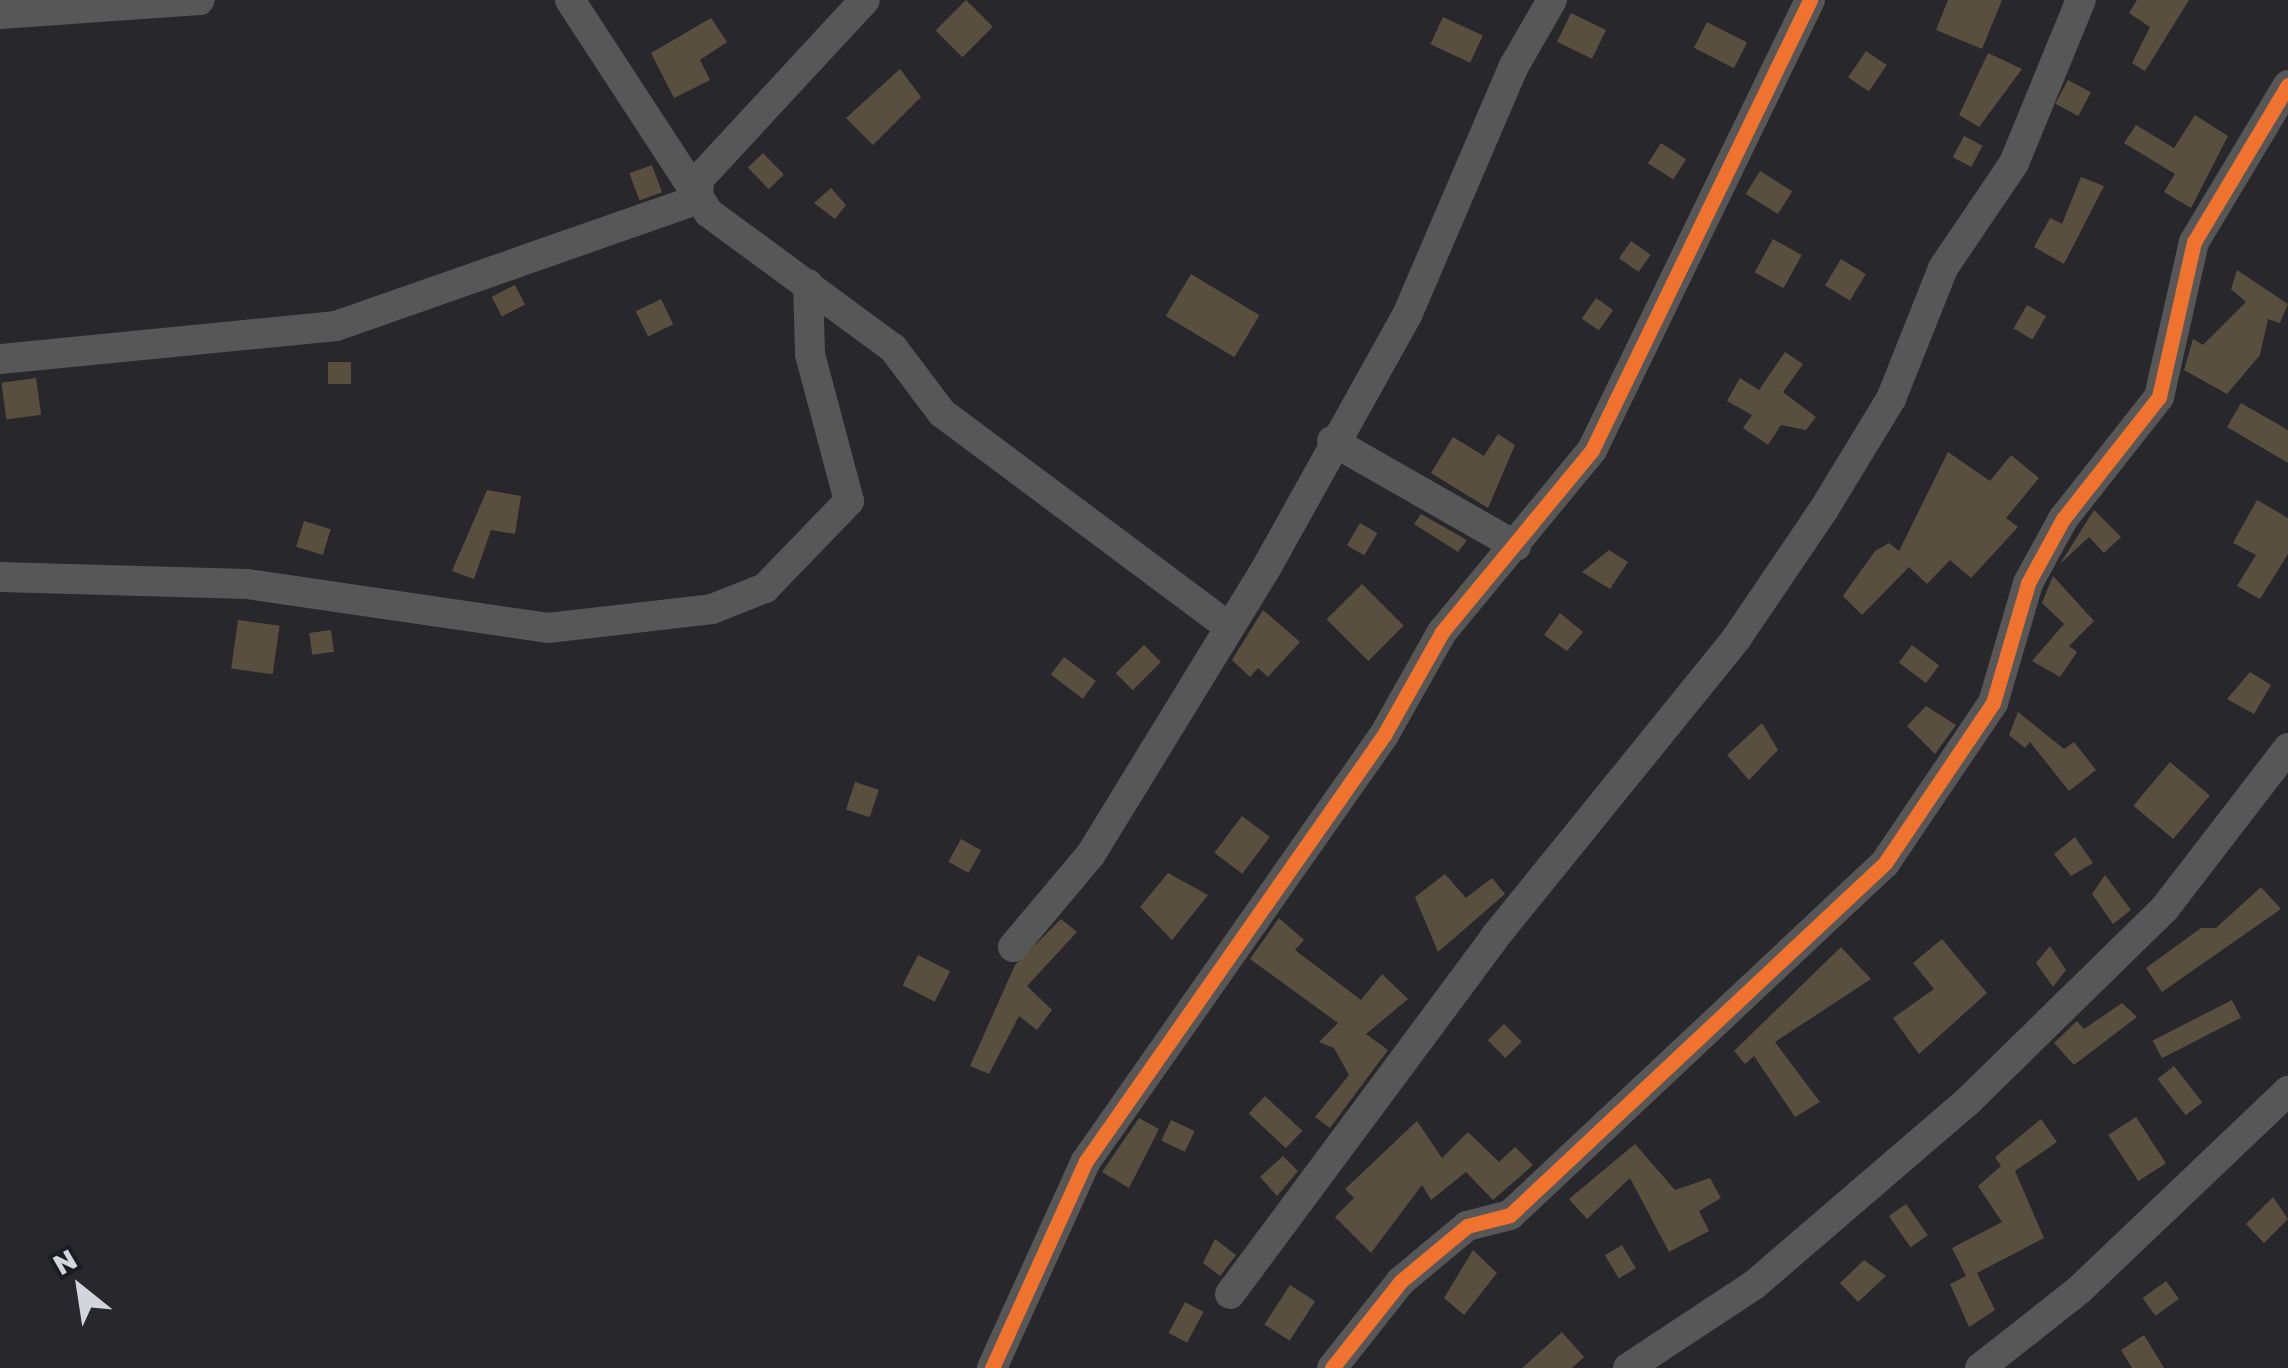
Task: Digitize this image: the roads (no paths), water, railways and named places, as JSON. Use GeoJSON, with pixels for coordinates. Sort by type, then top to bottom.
{"type":"FeatureCollection","features":[{"type":"Feature","properties":{"kind":"street"},"geometry":{"type":"LineString","coordinates":[[0,14],[200,0]]}},
{"type":"Feature","properties":{"kind":"street"},"geometry":{"type":"LineString","coordinates":[[570,0],[698,200],[893,348],[942,413],[1230,627]]}},
{"type":"Feature","properties":{"kind":"street"},"geometry":{"type":"LineString","coordinates":[[698,200],[698,179],[866,0]]}},
{"type":"Feature","properties":{"kind":"street"},"geometry":{"type":"LineString","coordinates":[[1012,947],[1090,854],[1230,627],[1408,313],[1552,0]]}},
{"type":"Feature","properties":{"kind":"street"},"geometry":{"type":"LineString","coordinates":[[992,1368],[1086,1161],[1384,735],[1442,632],[1516,546],[1606,424],[1810,0]]}},
{"type":"Feature","properties":{"kind":"street"},"geometry":{"type":"LineString","coordinates":[[1230,1294],[1494,938],[1736,639],[1824,509],[1891,399],[1943,268],[2014,163],[2081,0]]}},
{"type":"Feature","properties":{"kind":"street"},"geometry":{"type":"LineString","coordinates":[[1332,1368],[1401,1281],[1468,1226],[1510,1215],[1885,863],[1993,703],[2028,583],[2063,519],[2160,397],[2194,242],[2288,85]]}},
{"type":"Feature","properties":{"kind":"street"},"geometry":{"type":"LineString","coordinates":[[0,359],[336,326],[698,200]]}},
{"type":"Feature","properties":{"kind":"street"},"geometry":{"type":"LineString","coordinates":[[0,577],[247,584],[548,628],[616,627],[712,609],[765,588],[849,501],[810,354],[808,284]]}},
{"type":"Feature","properties":{"kind":"street"},"geometry":{"type":"LineString","coordinates":[[1332,441],[1516,546]]}},
{"type":"Feature","properties":{"kind":"street"},"geometry":{"type":"LineString","coordinates":[[1628,1368],[1754,1285],[1967,1102],[2165,908],[2288,748]]}},
{"type":"Feature","properties":{"kind":"street"},"geometry":{"type":"LineString","coordinates":[[1980,1368],[2079,1290],[2288,1091]]}}]}
